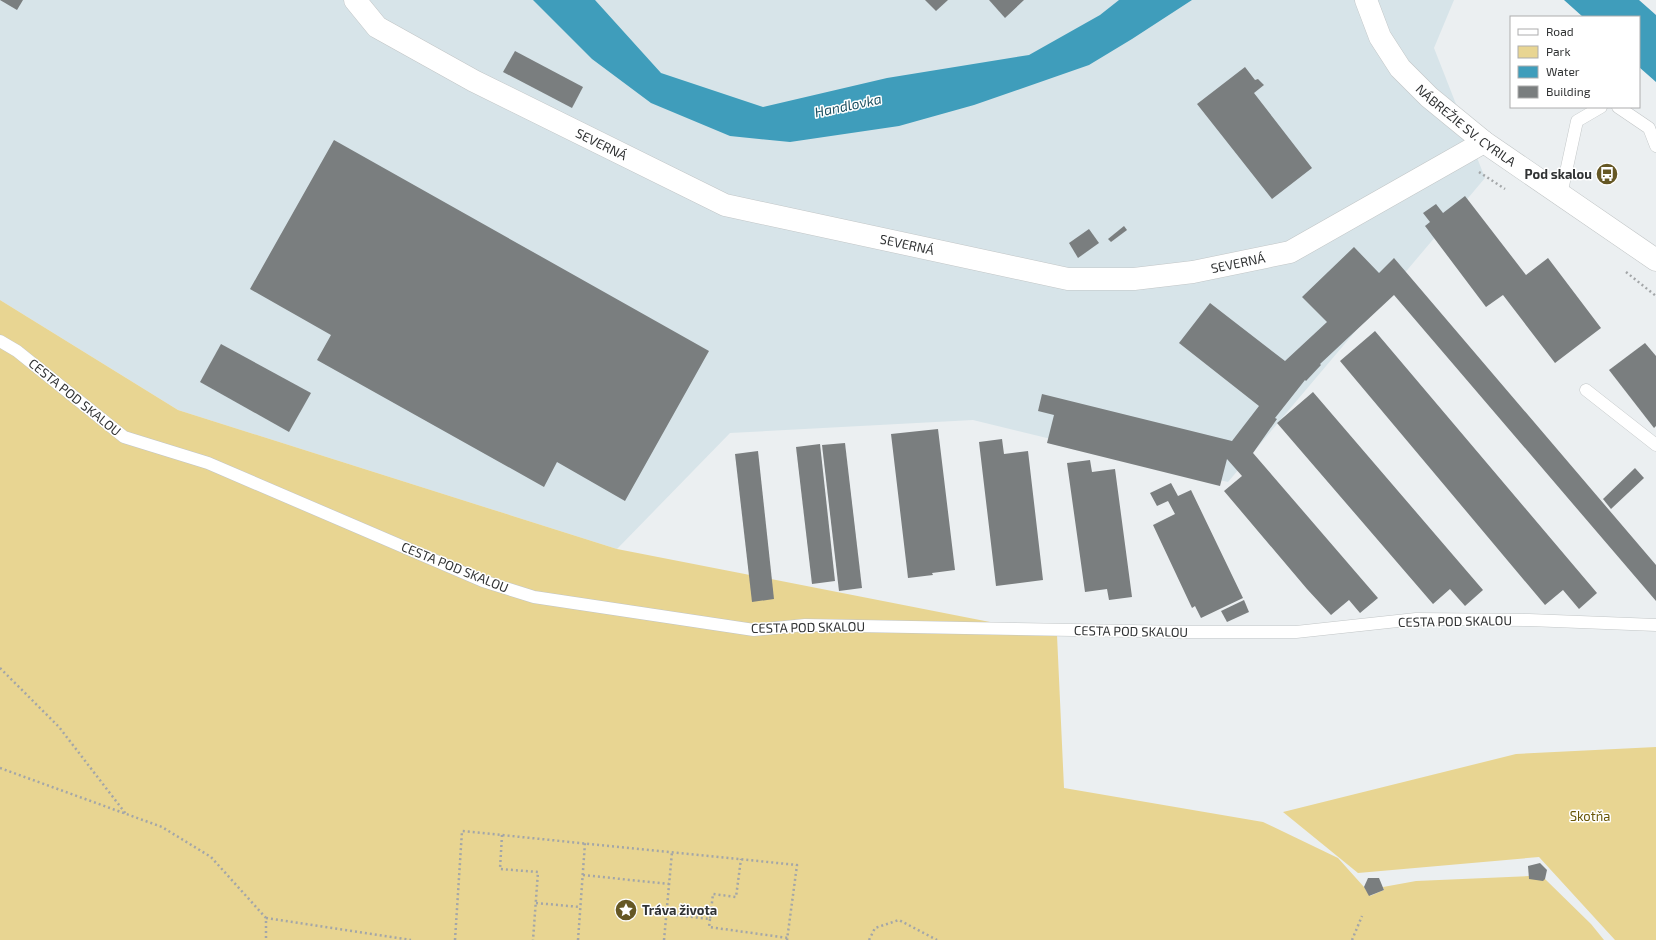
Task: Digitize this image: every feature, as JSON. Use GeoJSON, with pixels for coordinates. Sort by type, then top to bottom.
{"type":"FeatureCollection","features":[{"type":"Feature","properties":{"kind":"street","name":"SEVERNÁ"},"geometry":{"type":"LineString","coordinates":[[355,0],[377,27],[474,81],[725,205],[1068,278],[1134,279],[1193,272],[1290,252],[1484,142]]}},
{"type":"Feature","properties":{"kind":"street","name":"NÁBREŽIE SV. CYRILA"},"geometry":{"type":"LineString","coordinates":[[1366,1],[1380,37],[1400,68],[1430,97],[1484,142],[1656,260]]}},
{"type":"Feature","properties":{"kind":"lane"},"geometry":{"type":"LineString","coordinates":[[1561,195],[1577,121],[1599,108]]}},
{"type":"Feature","properties":{"kind":"lane"},"geometry":{"type":"LineString","coordinates":[[1619,108],[1649,128],[1656,146]]}},
{"type":"Feature","properties":{"kind":"lane","name":"CESTA POD SKALOU"},"geometry":{"type":"LineString","coordinates":[[0,341],[17,351],[124,437],[208,463],[483,581],[534,597],[754,630],[805,625],[1178,632],[1296,632],[1416,619],[1529,620],[1656,625]]}},
{"type":"Feature","properties":{"kind":"lane"},"geometry":{"type":"LineString","coordinates":[[1586,390],[1656,445]]}},
{"type":"Feature","properties":{"kind":"path"},"geometry":{"type":"LineString","coordinates":[[0,668],[59,727],[127,815]]}},
{"type":"Feature","properties":{"kind":"path"},"geometry":{"type":"LineString","coordinates":[[0,768],[162,827],[211,857],[266,918],[411,940]]}},
{"type":"Feature","properties":{"kind":"path"},"geometry":{"type":"LineString","coordinates":[[454,940],[462,831],[797,865],[788,939],[709,927],[713,894],[736,898],[741,860]]}},
{"type":"Feature","properties":{"kind":"path"},"geometry":{"type":"LineString","coordinates":[[502,835],[500,869],[538,872],[533,940]]}},
{"type":"Feature","properties":{"kind":"path"},"geometry":{"type":"LineString","coordinates":[[578,940],[585,843]]}},
{"type":"Feature","properties":{"kind":"path"},"geometry":{"type":"LineString","coordinates":[[664,940],[672,852]]}},
{"type":"Feature","properties":{"kind":"path"},"geometry":{"type":"LineString","coordinates":[[582,875],[669,884]]}},
{"type":"Feature","properties":{"kind":"path"},"geometry":{"type":"LineString","coordinates":[[536,903],[580,907]]}},
{"type":"Feature","properties":{"kind":"path"},"geometry":{"type":"LineString","coordinates":[[666,914],[710,919]]}},
{"type":"Feature","properties":{"kind":"path"},"geometry":{"type":"LineString","coordinates":[[1352,940],[1362,916]]}},
{"type":"Feature","properties":{"kind":"path"},"geometry":{"type":"LineString","coordinates":[[266,918],[266,940]]}},
{"type":"Feature","properties":{"kind":"path"},"geometry":{"type":"LineString","coordinates":[[869,940],[874,928],[899,920],[938,940]]}},
{"type":"Feature","properties":{"kind":"shaded area"},"geometry":{"type":"Polygon","coordinates":[[[0,0],[1454,0],[1434,48],[1485,178],[1228,482],[973,420],[730,433],[617,549],[178,410],[0,300],[0,0]]]}},
{"type":"Feature","properties":{"kind":"green space"},"geometry":{"type":"Polygon","coordinates":[[[0,300],[178,410],[617,549],[1057,635],[1064,788],[1263,822],[1338,858],[1364,887],[1370,896],[1384,890],[1383,887],[1416,881],[1529,876],[1529,879],[1545,879],[1591,924],[1604,940],[0,940],[0,300]]]}},
{"type":"Feature","properties":{"kind":"green space","name":"Skotňa"},"geometry":{"type":"Polygon","coordinates":[[[1656,747],[1656,940],[1615,940],[1539,857],[1358,873],[1283,812],[1516,754],[1656,747]]]}},
{"type":"Feature","properties":{"kind":"water","name":"Handlovka"},"geometry":{"type":"Polygon","coordinates":[[[533,0],[595,0],[661,73],[763,107],[887,78],[1029,55],[1100,15],[1119,0],[1192,0],[1089,65],[974,105],[899,126],[790,142],[730,136],[651,103],[592,59],[533,0]]]}},
{"type":"Feature","properties":{"kind":"water"},"geometry":{"type":"Polygon","coordinates":[[[1564,0],[1639,0],[1656,15],[1656,82],[1640,68],[1640,16],[1582,16],[1564,0]]]}},
{"type":"Feature","properties":{"kind":"building"},"geometry":{"type":"Polygon","coordinates":[[[0,0],[23,0],[17,10],[0,0]]]}},
{"type":"Feature","properties":{"kind":"building"},"geometry":{"type":"Polygon","coordinates":[[[925,0],[948,0],[936,11],[925,0]]]}},
{"type":"Feature","properties":{"kind":"building"},"geometry":{"type":"Polygon","coordinates":[[[989,0],[1024,0],[1005,18],[989,0]]]}},
{"type":"Feature","properties":{"kind":"building"},"geometry":{"type":"Polygon","coordinates":[[[515,51],[583,87],[572,108],[503,72],[515,51]]]}},
{"type":"Feature","properties":{"kind":"building"},"geometry":{"type":"Polygon","coordinates":[[[1245,67],[1255,80],[1258,79],[1264,85],[1254,93],[1312,168],[1272,199],[1197,104],[1245,67]]]}},
{"type":"Feature","properties":{"kind":"building"},"geometry":{"type":"Polygon","coordinates":[[[334,140],[709,351],[625,501],[557,462],[544,487],[317,360],[331,335],[250,289],[334,140]]]}},
{"type":"Feature","properties":{"kind":"building"},"geometry":{"type":"Polygon","coordinates":[[[1465,196],[1526,275],[1548,258],[1601,328],[1555,363],[1503,295],[1486,307],[1425,226],[1430,222],[1423,213],[1436,204],[1443,213],[1465,196]]]}},
{"type":"Feature","properties":{"kind":"building"},"geometry":{"type":"Polygon","coordinates":[[[1124,226],[1127,230],[1111,242],[1108,239],[1124,226]]]}},
{"type":"Feature","properties":{"kind":"building"},"geometry":{"type":"Polygon","coordinates":[[[1089,229],[1099,243],[1078,258],[1069,243],[1089,229]]]}},
{"type":"Feature","properties":{"kind":"building"},"geometry":{"type":"Polygon","coordinates":[[[1354,247],[1379,273],[1394,258],[1656,565],[1656,601],[1394,295],[1320,364],[1321,365],[1306,381],[1305,380],[1275,418],[1277,419],[1253,453],[1378,598],[1360,613],[1349,600],[1331,615],[1307,589],[1224,491],[1242,476],[1227,459],[1220,486],[1047,443],[1054,415],[1038,411],[1042,394],[1232,441],[1259,406],[1179,343],[1210,303],[1285,361],[1327,322],[1302,297],[1354,247]]]}},
{"type":"Feature","properties":{"kind":"building"},"geometry":{"type":"Polygon","coordinates":[[[1375,331],[1597,593],[1579,609],[1563,590],[1545,605],[1340,361],[1375,331]]]}},
{"type":"Feature","properties":{"kind":"building"},"geometry":{"type":"Polygon","coordinates":[[[1645,343],[1656,356],[1656,426],[1654,428],[1609,370],[1645,343]]]}},
{"type":"Feature","properties":{"kind":"building"},"geometry":{"type":"Polygon","coordinates":[[[221,344],[311,393],[289,432],[200,382],[221,344]]]}},
{"type":"Feature","properties":{"kind":"building"},"geometry":{"type":"Polygon","coordinates":[[[1313,392],[1483,590],[1465,606],[1450,589],[1433,604],[1277,423],[1313,392]]]}},
{"type":"Feature","properties":{"kind":"building"},"geometry":{"type":"Polygon","coordinates":[[[938,429],[955,570],[932,573],[933,575],[908,578],[891,434],[938,429]]]}},
{"type":"Feature","properties":{"kind":"building"},"geometry":{"type":"Polygon","coordinates":[[[1002,439],[1004,454],[1028,451],[1043,580],[996,586],[979,442],[1002,439]]]}},
{"type":"Feature","properties":{"kind":"building"},"geometry":{"type":"Polygon","coordinates":[[[845,443],[862,588],[839,591],[822,445],[845,443]]]}},
{"type":"Feature","properties":{"kind":"building"},"geometry":{"type":"Polygon","coordinates":[[[820,444],[835,581],[812,584],[796,447],[820,444]]]}},
{"type":"Feature","properties":{"kind":"building"},"geometry":{"type":"Polygon","coordinates":[[[758,451],[774,599],[752,602],[735,454],[758,451]]]}},
{"type":"Feature","properties":{"kind":"building"},"geometry":{"type":"Polygon","coordinates":[[[1090,460],[1092,472],[1115,469],[1132,597],[1109,600],[1107,589],[1085,592],[1067,463],[1090,460]]]}},
{"type":"Feature","properties":{"kind":"building"},"geometry":{"type":"Polygon","coordinates":[[[1635,468],[1644,478],[1611,509],[1603,499],[1635,468]]]}},
{"type":"Feature","properties":{"kind":"building"},"geometry":{"type":"Polygon","coordinates":[[[1171,483],[1178,496],[1191,490],[1243,598],[1201,618],[1195,606],[1192,608],[1153,525],[1175,514],[1168,501],[1157,506],[1150,493],[1171,483]]]}},
{"type":"Feature","properties":{"kind":"building"},"geometry":{"type":"Polygon","coordinates":[[[1244,600],[1249,612],[1227,622],[1221,611],[1244,600]]]}},
{"type":"Feature","properties":{"kind":"building"},"geometry":{"type":"Polygon","coordinates":[[[1540,863],[1547,870],[1545,879],[1543,881],[1529,879],[1528,866],[1540,863]]]}},
{"type":"Feature","properties":{"kind":"building"},"geometry":{"type":"Polygon","coordinates":[[[1368,878],[1379,878],[1384,890],[1369,896],[1364,887],[1368,878]]]}},
{"type":"Feature","properties":{"kind":"place","name":"Pod skalou"},"geometry":{"type":"Point","coordinates":[1607,174]}},
{"type":"Feature","properties":{"kind":"place","name":"Tráva života"},"geometry":{"type":"Point","coordinates":[626,910]}}]}
